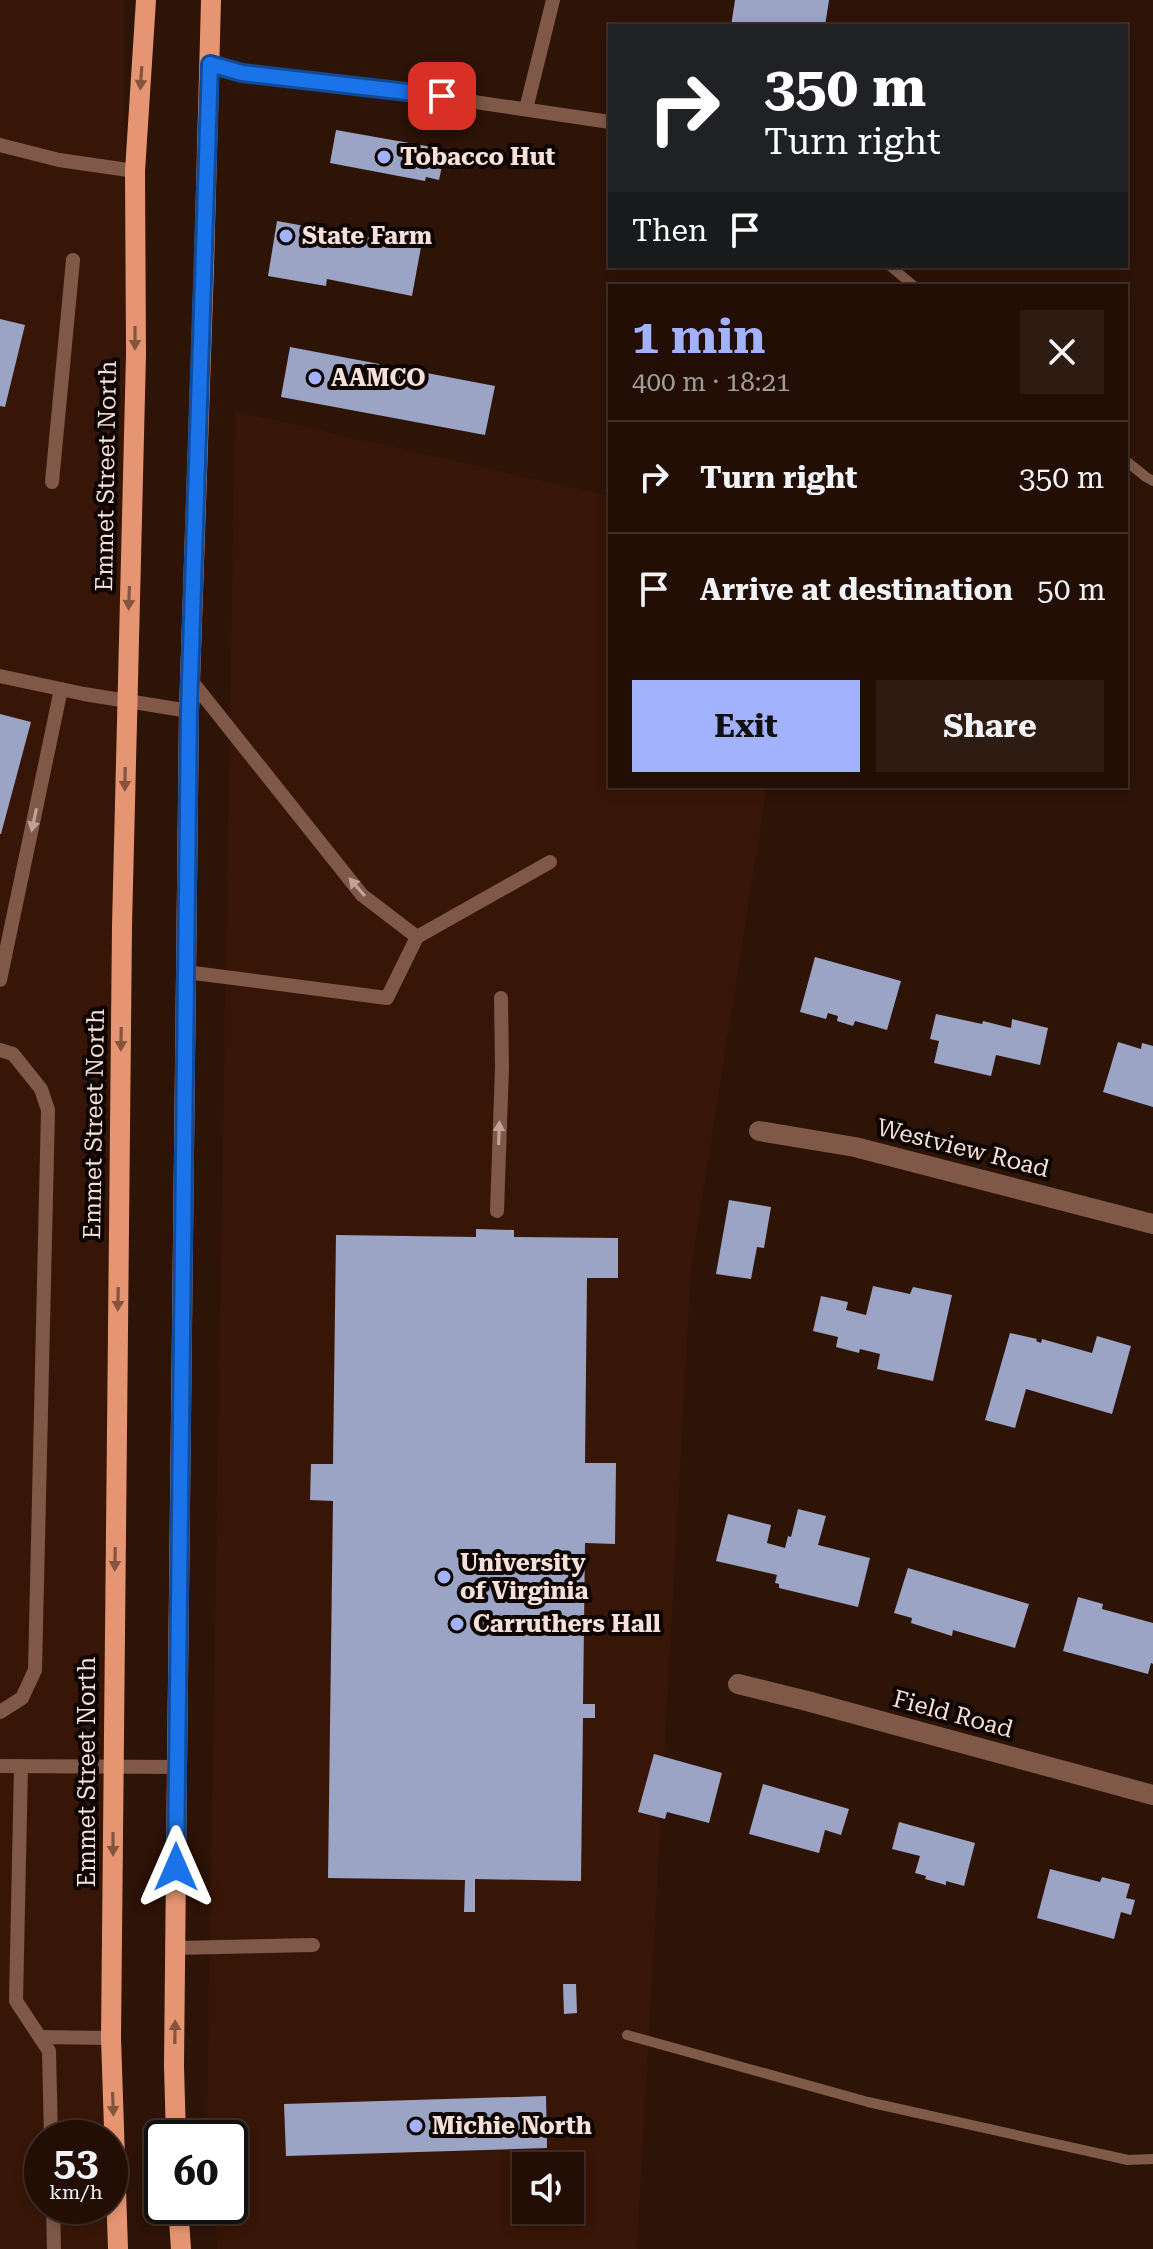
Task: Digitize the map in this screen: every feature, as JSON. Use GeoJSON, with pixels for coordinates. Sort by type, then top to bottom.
{"type":"FeatureCollection","features":[{"type":"Feature","properties":{"kind":"main road","name":"Emmet Street North"},"geometry":{"type":"LineString","coordinates":[[118,2249],[111,2038],[126,701],[136,354],[135,171],[146,0]]}},
{"type":"Feature","properties":{"kind":"main road"},"geometry":{"type":"LineString","coordinates":[[176,2120],[175,1948],[189,711],[211,0]]}},
{"type":"Feature","properties":{"kind":"main road"},"geometry":{"type":"LineString","coordinates":[[179,2224],[181,2249]]}},
{"type":"Feature","properties":{"kind":"street","name":"Westview Road"},"geometry":{"type":"LineString","coordinates":[[759,1131],[866,1150],[1153,1224]]}},
{"type":"Feature","properties":{"kind":"street","name":"Field Road"},"geometry":{"type":"LineString","coordinates":[[738,1684],[1153,1795]]}},
{"type":"Feature","properties":{"kind":"lane"},"geometry":{"type":"LineString","coordinates":[[526,109],[553,0]]}},
{"type":"Feature","properties":{"kind":"lane"},"geometry":{"type":"LineString","coordinates":[[210,64],[242,73],[380,88],[608,122]]}},
{"type":"Feature","properties":{"kind":"lane"},"geometry":{"type":"LineString","coordinates":[[0,145],[59,160],[135,171]]}},
{"type":"Feature","properties":{"kind":"lane"},"geometry":{"type":"LineString","coordinates":[[52,482],[73,260]]}},
{"type":"Feature","properties":{"kind":"lane"},"geometry":{"type":"LineString","coordinates":[[0,676],[189,711]]}},
{"type":"Feature","properties":{"kind":"lane"},"geometry":{"type":"LineString","coordinates":[[190,679],[362,895],[417,937]]}},
{"type":"Feature","properties":{"kind":"lane"},"geometry":{"type":"LineString","coordinates":[[0,980],[61,689]]}},
{"type":"Feature","properties":{"kind":"lane"},"geometry":{"type":"LineString","coordinates":[[186,972],[387,998],[417,937],[550,862]]}},
{"type":"Feature","properties":{"kind":"lane"},"geometry":{"type":"LineString","coordinates":[[497,1211],[501,998]]}},
{"type":"Feature","properties":{"kind":"lane"},"geometry":{"type":"LineString","coordinates":[[0,1050],[13,1054],[41,1089],[48,1110],[35,1670],[22,1698],[0,1712]]}},
{"type":"Feature","properties":{"kind":"lane"},"geometry":{"type":"LineString","coordinates":[[0,1766],[177,1767]]}},
{"type":"Feature","properties":{"kind":"lane"},"geometry":{"type":"LineString","coordinates":[[21,1766],[16,2001],[49,2051],[51,2120]]}},
{"type":"Feature","properties":{"kind":"lane"},"geometry":{"type":"LineString","coordinates":[[175,1948],[313,1945]]}},
{"type":"Feature","properties":{"kind":"lane"},"geometry":{"type":"LineString","coordinates":[[40,2037],[111,2038]]}},
{"type":"Feature","properties":{"kind":"lane"},"geometry":{"type":"LineString","coordinates":[[53,2224],[54,2249]]}},
{"type":"Feature","properties":{"kind":"shaded area"},"geometry":{"type":"Polygon","coordinates":[[[0,0],[124,0],[126,701],[119,2120],[24,2120],[24,2224],[118,2224],[118,2249],[0,2249],[0,0]]]}},
{"type":"Feature","properties":{"kind":"shaded area","name":"University of Virginia"},"geometry":{"type":"Polygon","coordinates":[[[235,411],[608,496],[608,788],[767,788],[691,1269],[637,2249],[218,2249],[216,2224],[248,2224],[248,2120],[207,2120],[235,411]]]}},
{"type":"Feature","properties":{"kind":"building"},"geometry":{"type":"Polygon","coordinates":[[[735,0],[829,0],[825,24],[731,24],[735,0]]]}},
{"type":"Feature","properties":{"kind":"building"},"geometry":{"type":"Polygon","coordinates":[[[336,130],[432,147],[429,163],[442,166],[439,180],[426,177],[425,181],[330,163],[336,130]]]}},
{"type":"Feature","properties":{"kind":"building"},"geometry":{"type":"Polygon","coordinates":[[[277,221],[421,247],[412,296],[327,279],[326,286],[268,276],[277,221]]]}},
{"type":"Feature","properties":{"kind":"building"},"geometry":{"type":"Polygon","coordinates":[[[0,319],[25,325],[5,407],[0,406],[0,319]]]}},
{"type":"Feature","properties":{"kind":"building"},"geometry":{"type":"Polygon","coordinates":[[[290,347],[495,386],[485,435],[281,397],[290,347]]]}},
{"type":"Feature","properties":{"kind":"building"},"geometry":{"type":"Polygon","coordinates":[[[0,714],[31,722],[1,834],[0,834],[0,714]]]}},
{"type":"Feature","properties":{"kind":"building"},"geometry":{"type":"Polygon","coordinates":[[[815,957],[901,981],[887,1030],[855,1021],[853,1026],[837,1021],[838,1016],[828,1013],[826,1019],[800,1012],[815,957]]]}},
{"type":"Feature","properties":{"kind":"building"},"geometry":{"type":"Polygon","coordinates":[[[936,1014],[1011,1028],[1012,1019],[1048,1028],[1040,1065],[996,1055],[991,1076],[934,1063],[939,1041],[930,1039],[936,1014]]]}},
{"type":"Feature","properties":{"kind":"building"},"geometry":{"type":"Polygon","coordinates":[[[1118,1042],[1141,1049],[1142,1043],[1153,1046],[1153,1107],[1103,1092],[1118,1042]]]}},
{"type":"Feature","properties":{"kind":"building"},"geometry":{"type":"Polygon","coordinates":[[[729,1200],[771,1207],[764,1248],[757,1247],[751,1279],[716,1274],[729,1200]]]}},
{"type":"Feature","properties":{"kind":"building","name":"Carruthers Hall"},"geometry":{"type":"Polygon","coordinates":[[[476,1229],[514,1230],[514,1237],[618,1238],[618,1278],[587,1278],[585,1463],[616,1463],[615,1544],[585,1543],[583,1704],[595,1704],[595,1718],[583,1718],[581,1881],[475,1879],[475,1912],[464,1912],[465,1880],[328,1878],[333,1501],[310,1500],[311,1464],[333,1464],[336,1235],[476,1237],[476,1229]]]}},
{"type":"Feature","properties":{"kind":"building"},"geometry":{"type":"Polygon","coordinates":[[[873,1286],[910,1294],[913,1287],[952,1295],[933,1381],[877,1369],[880,1354],[836,1347],[838,1337],[813,1331],[821,1296],[848,1302],[846,1310],[866,1315],[873,1286]]]}},
{"type":"Feature","properties":{"kind":"building"},"geometry":{"type":"Polygon","coordinates":[[[1010,1333],[1092,1353],[1097,1336],[1131,1346],[1112,1414],[1026,1389],[1015,1428],[985,1420],[1010,1333]]]}},
{"type":"Feature","properties":{"kind":"building"},"geometry":{"type":"Polygon","coordinates":[[[798,1509],[826,1516],[818,1545],[870,1558],[858,1607],[779,1588],[779,1584],[775,1583],[777,1575],[716,1561],[728,1514],[771,1525],[767,1543],[785,1548],[798,1509]]]}},
{"type":"Feature","properties":{"kind":"building"},"geometry":{"type":"Polygon","coordinates":[[[908,1568],[1029,1604],[1015,1648],[953,1630],[952,1636],[911,1623],[912,1618],[894,1613],[908,1568]]]}},
{"type":"Feature","properties":{"kind":"building"},"geometry":{"type":"Polygon","coordinates":[[[1078,1597],[1103,1604],[1102,1609],[1153,1623],[1153,1664],[1148,1674],[1063,1651],[1078,1597]]]}},
{"type":"Feature","properties":{"kind":"building"},"geometry":{"type":"Polygon","coordinates":[[[654,1754],[722,1773],[709,1823],[667,1812],[665,1819],[638,1812],[654,1754]]]}},
{"type":"Feature","properties":{"kind":"building"},"geometry":{"type":"Polygon","coordinates":[[[763,1784],[849,1809],[841,1835],[825,1830],[819,1853],[749,1834],[763,1784]]]}},
{"type":"Feature","properties":{"kind":"building"},"geometry":{"type":"Polygon","coordinates":[[[899,1822],[975,1843],[964,1886],[946,1881],[946,1885],[915,1873],[920,1856],[892,1849],[899,1822]]]}},
{"type":"Feature","properties":{"kind":"building"},"geometry":{"type":"Polygon","coordinates":[[[1050,1869],[1100,1882],[1102,1877],[1130,1884],[1126,1898],[1135,1900],[1131,1915],[1121,1912],[1114,1939],[1037,1918],[1050,1869]]]}},
{"type":"Feature","properties":{"kind":"building"},"geometry":{"type":"Polygon","coordinates":[[[563,1984],[576,1984],[577,2013],[564,2014],[563,1984]]]}},
{"type":"Feature","properties":{"kind":"building","name":"Michie North"},"geometry":{"type":"Polygon","coordinates":[[[546,2096],[547,2148],[286,2156],[284,2104],[546,2096]]]}},
{"type":"Feature","properties":{"kind":"waterway"},"geometry":{"type":"LineString","coordinates":[[892,268],[912,284]]}},
{"type":"Feature","properties":{"kind":"waterway"},"geometry":{"type":"LineString","coordinates":[[1128,463],[1153,481]]}},
{"type":"Feature","properties":{"kind":"waterway"},"geometry":{"type":"LineString","coordinates":[[627,2035],[868,2102],[1128,2160],[1153,2159]]}},
{"type":"Feature","properties":{"kind":"place","name":"Tobacco Hut"},"geometry":{"type":"Point","coordinates":[384,157]}},
{"type":"Feature","properties":{"kind":"place","name":"State Farm"},"geometry":{"type":"Point","coordinates":[286,236]}},
{"type":"Feature","properties":{"kind":"place","name":"AAMCO"},"geometry":{"type":"Point","coordinates":[315,378]}},
{"type":"Feature","properties":{"kind":"place","name":"University of Virginia"},"geometry":{"type":"Point","coordinates":[444,1577]}},
{"type":"Feature","properties":{"kind":"place","name":"Carruthers Hall"},"geometry":{"type":"Point","coordinates":[457,1624]}},
{"type":"Feature","properties":{"kind":"place","name":"Michie North"},"geometry":{"type":"Point","coordinates":[416,2126]}},
{"type":"Feature","properties":{"kind":"route"},"geometry":{"type":"LineString","coordinates":[[176,1867],[189,711],[210,64],[242,73],[442,96]]}}]}
